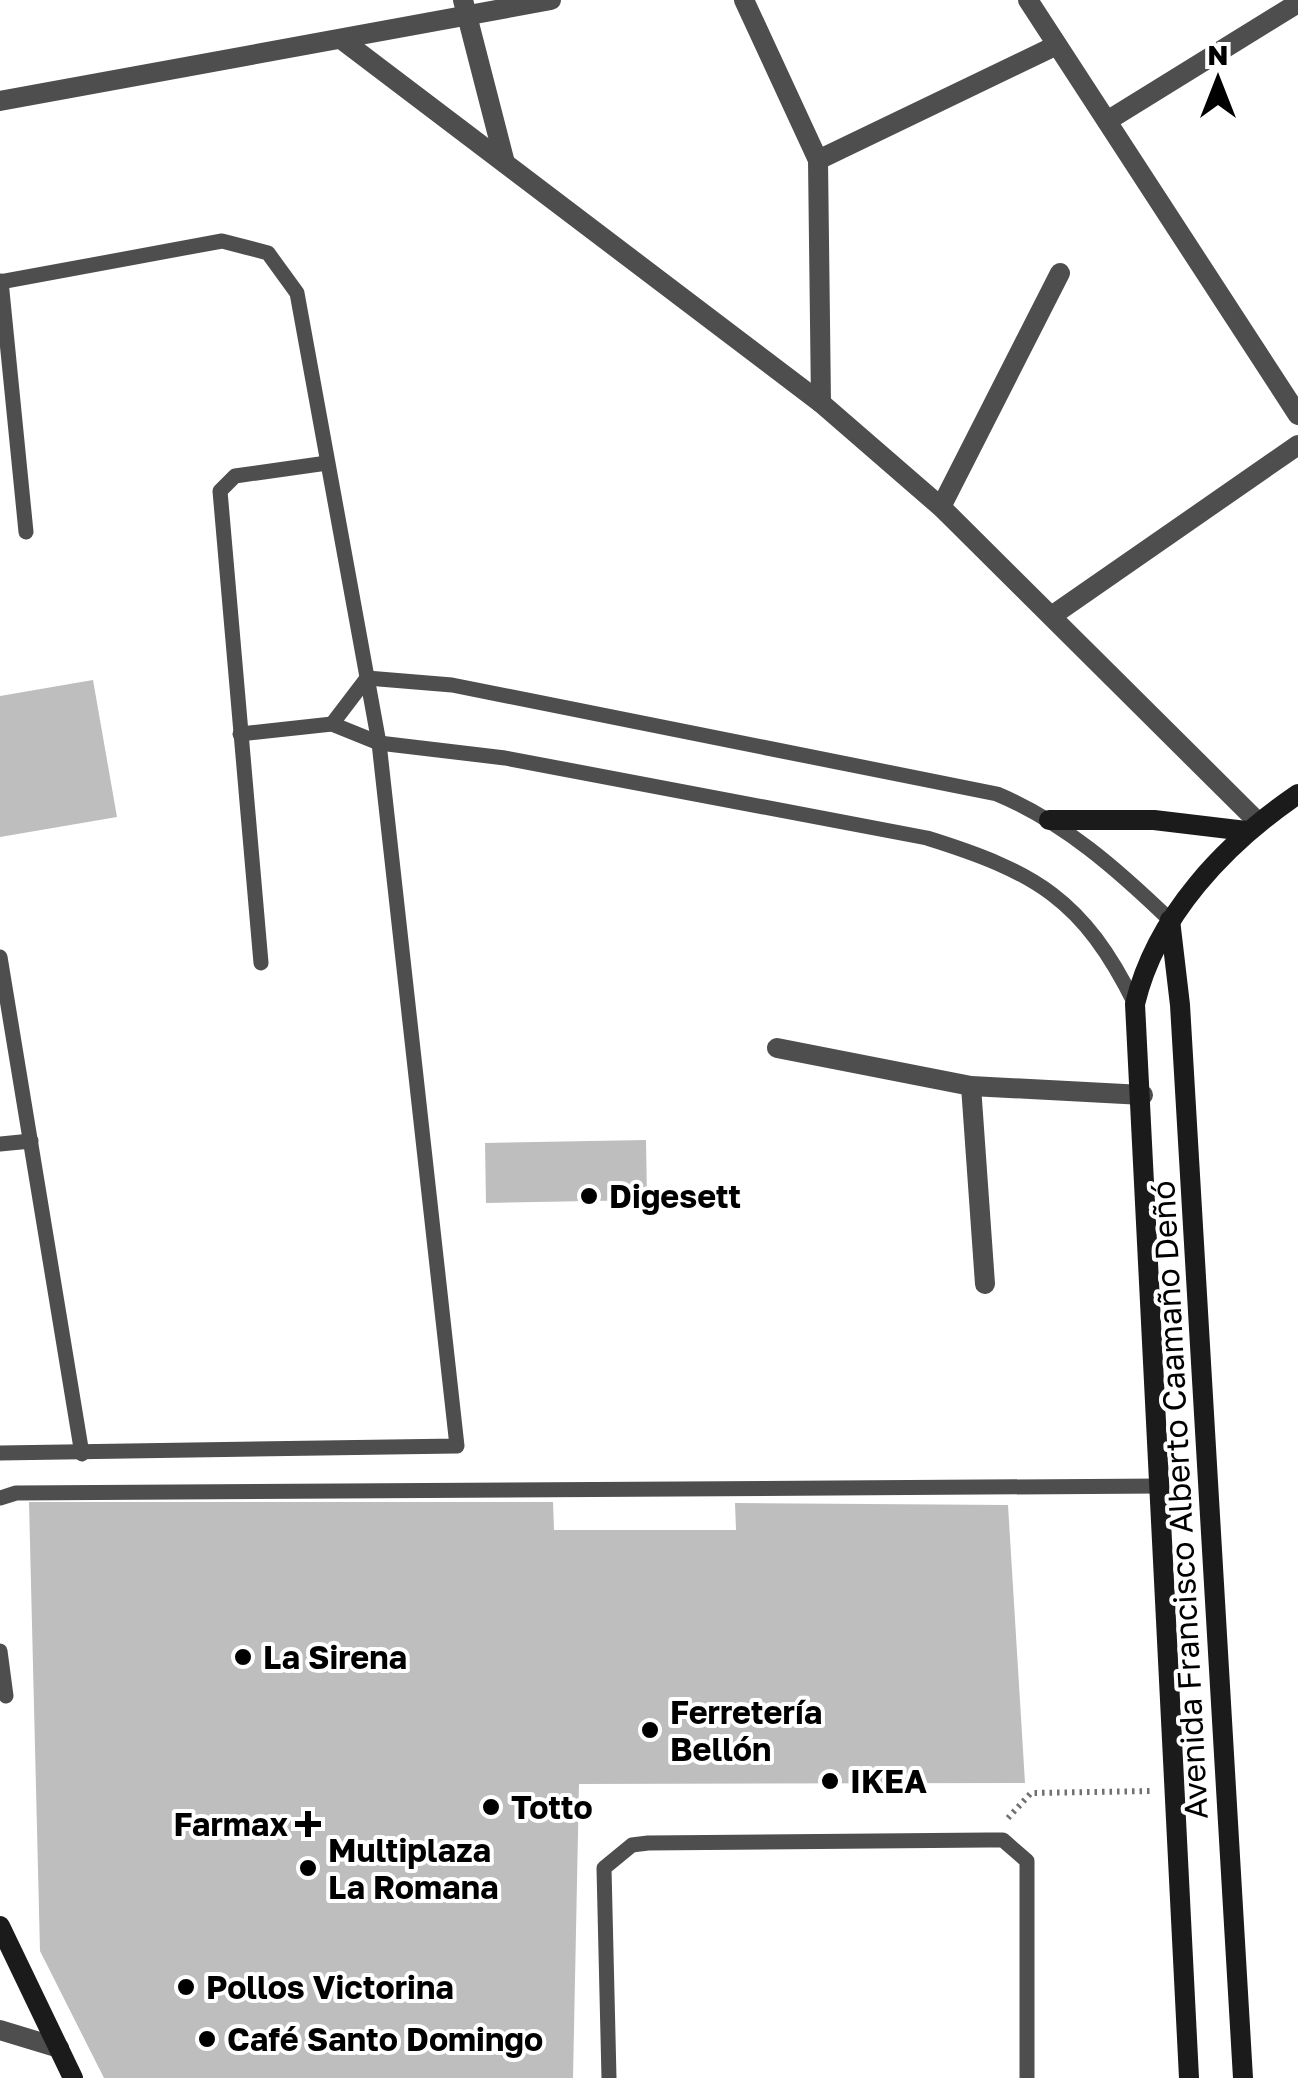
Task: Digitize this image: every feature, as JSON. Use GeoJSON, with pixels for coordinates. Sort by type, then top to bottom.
{"type":"FeatureCollection","features":[{"type":"Feature","properties":{"kind":"street"},"geometry":{"type":"LineString","coordinates":[[0,101],[341,39],[465,7],[551,0]]}},
{"type":"Feature","properties":{"kind":"street"},"geometry":{"type":"LineString","coordinates":[[744,0],[818,160],[821,402]]}},
{"type":"Feature","properties":{"kind":"street"},"geometry":{"type":"LineString","coordinates":[[1028,0],[1298,415]]}},
{"type":"Feature","properties":{"kind":"street"},"geometry":{"type":"LineString","coordinates":[[1107,121],[1298,3]]}},
{"type":"Feature","properties":{"kind":"street"},"geometry":{"type":"LineString","coordinates":[[465,7],[505,163]]}},
{"type":"Feature","properties":{"kind":"street"},"geometry":{"type":"LineString","coordinates":[[341,39],[821,402],[940,507],[1052,615],[1252,826]]}},
{"type":"Feature","properties":{"kind":"street"},"geometry":{"type":"LineString","coordinates":[[818,160],[1057,44]]}},
{"type":"Feature","properties":{"kind":"street"},"geometry":{"type":"LineString","coordinates":[[940,507],[1060,272]]}},
{"type":"Feature","properties":{"kind":"street"},"geometry":{"type":"LineString","coordinates":[[1052,615],[1298,444]]}},
{"type":"Feature","properties":{"kind":"street"},"geometry":{"type":"LineString","coordinates":[[1170,920],[1252,826],[1298,794]]}},
{"type":"Feature","properties":{"kind":"street"},"geometry":{"type":"LineString","coordinates":[[1049,820],[1154,820],[1252,826]]}},
{"type":"Feature","properties":{"kind":"street","name":"Avenida Francisco Alberto Caamaño Deñó"},"geometry":{"type":"LineString","coordinates":[[1170,920],[1150,954],[1136,1004],[1144,1095],[1189,2078]]}},
{"type":"Feature","properties":{"kind":"street","name":"Avenida Francisco Alberto Caamaño Deñó"},"geometry":{"type":"LineString","coordinates":[[1170,920],[1180,1005],[1243,2078]]}},
{"type":"Feature","properties":{"kind":"street"},"geometry":{"type":"LineString","coordinates":[[777,1048],[971,1086],[1144,1095]]}},
{"type":"Feature","properties":{"kind":"street"},"geometry":{"type":"LineString","coordinates":[[971,1086],[986,1284]]}},
{"type":"Feature","properties":{"kind":"street"},"geometry":{"type":"LineString","coordinates":[[0,1926],[73,2078]]}},
{"type":"Feature","properties":{"kind":"street"},"geometry":{"type":"LineString","coordinates":[[0,2030],[59,2048]]}},
{"type":"Feature","properties":{"kind":"lane"},"geometry":{"type":"LineString","coordinates":[[0,1452],[82,1454],[457,1446],[379,743],[297,293],[268,252],[222,241],[1,282],[26,532]]}},
{"type":"Feature","properties":{"kind":"lane"},"geometry":{"type":"LineString","coordinates":[[261,963],[220,490],[236,476],[327,464]]}},
{"type":"Feature","properties":{"kind":"lane"},"geometry":{"type":"LineString","coordinates":[[240,734],[332,724],[368,678]]}},
{"type":"Feature","properties":{"kind":"lane"},"geometry":{"type":"LineString","coordinates":[[368,678],[452,685],[997,794],[1049,820],[1121,872],[1170,920]]}},
{"type":"Feature","properties":{"kind":"lane","name":"Avenida Francisco Alberto Caamaño Deñó"},"geometry":{"type":"LineString","coordinates":[[332,724],[379,743],[524,762],[927,838],[986,856],[1045,885],[1068,904],[1116,964],[1136,1004]]}},
{"type":"Feature","properties":{"kind":"lane"},"geometry":{"type":"LineString","coordinates":[[0,956],[82,1454]]}},
{"type":"Feature","properties":{"kind":"lane"},"geometry":{"type":"LineString","coordinates":[[0,1144],[31,1141]]}},
{"type":"Feature","properties":{"kind":"lane"},"geometry":{"type":"LineString","coordinates":[[0,1498],[16,1493],[1162,1486]]}},
{"type":"Feature","properties":{"kind":"lane"},"geometry":{"type":"LineString","coordinates":[[0,1651],[6,1696]]}},
{"type":"Feature","properties":{"kind":"lane"},"geometry":{"type":"LineString","coordinates":[[609,2078],[604,1868],[617,1854],[648,1843],[988,1840],[1003,1840],[1027,1861],[1027,2078]]}},
{"type":"Feature","properties":{"kind":"path"},"geometry":{"type":"LineString","coordinates":[[988,1840],[1032,1794],[1176,1790]]}},
{"type":"Feature","properties":{"kind":"building"},"geometry":{"type":"Polygon","coordinates":[[[93,680],[117,817],[0,837],[0,696],[93,680]]]}},
{"type":"Feature","properties":{"kind":"building"},"geometry":{"type":"Polygon","coordinates":[[[646,1140],[647,1200],[486,1203],[485,1143],[646,1140]]]}},
{"type":"Feature","properties":{"kind":"building","name":"Multiplaza La Romana"},"geometry":{"type":"Polygon","coordinates":[[[29,1502],[553,1502],[554,1530],[736,1530],[735,1503],[1008,1505],[1025,1783],[579,1784],[573,2078],[104,2078],[40,1951],[29,1502]]]}},
{"type":"Feature","properties":{"kind":"place","name":"Digesett"},"geometry":{"type":"Point","coordinates":[589,1196]}},
{"type":"Feature","properties":{"kind":"place","name":"La Sirena"},"geometry":{"type":"Point","coordinates":[243,1657]}},
{"type":"Feature","properties":{"kind":"place","name":"Ferretería Bellón"},"geometry":{"type":"Point","coordinates":[650,1730]}},
{"type":"Feature","properties":{"kind":"place","name":"IKEA"},"geometry":{"type":"Point","coordinates":[830,1781]}},
{"type":"Feature","properties":{"kind":"place","name":"Totto"},"geometry":{"type":"Point","coordinates":[491,1807]}},
{"type":"Feature","properties":{"kind":"place","name":"Farmax"},"geometry":{"type":"Point","coordinates":[308,1824]}},
{"type":"Feature","properties":{"kind":"place","name":"Multiplaza La Romana"},"geometry":{"type":"Point","coordinates":[308,1868]}},
{"type":"Feature","properties":{"kind":"place","name":"Pollos Victorina"},"geometry":{"type":"Point","coordinates":[186,1987]}},
{"type":"Feature","properties":{"kind":"place","name":"Café Santo Domingo"},"geometry":{"type":"Point","coordinates":[207,2039]}}]}
